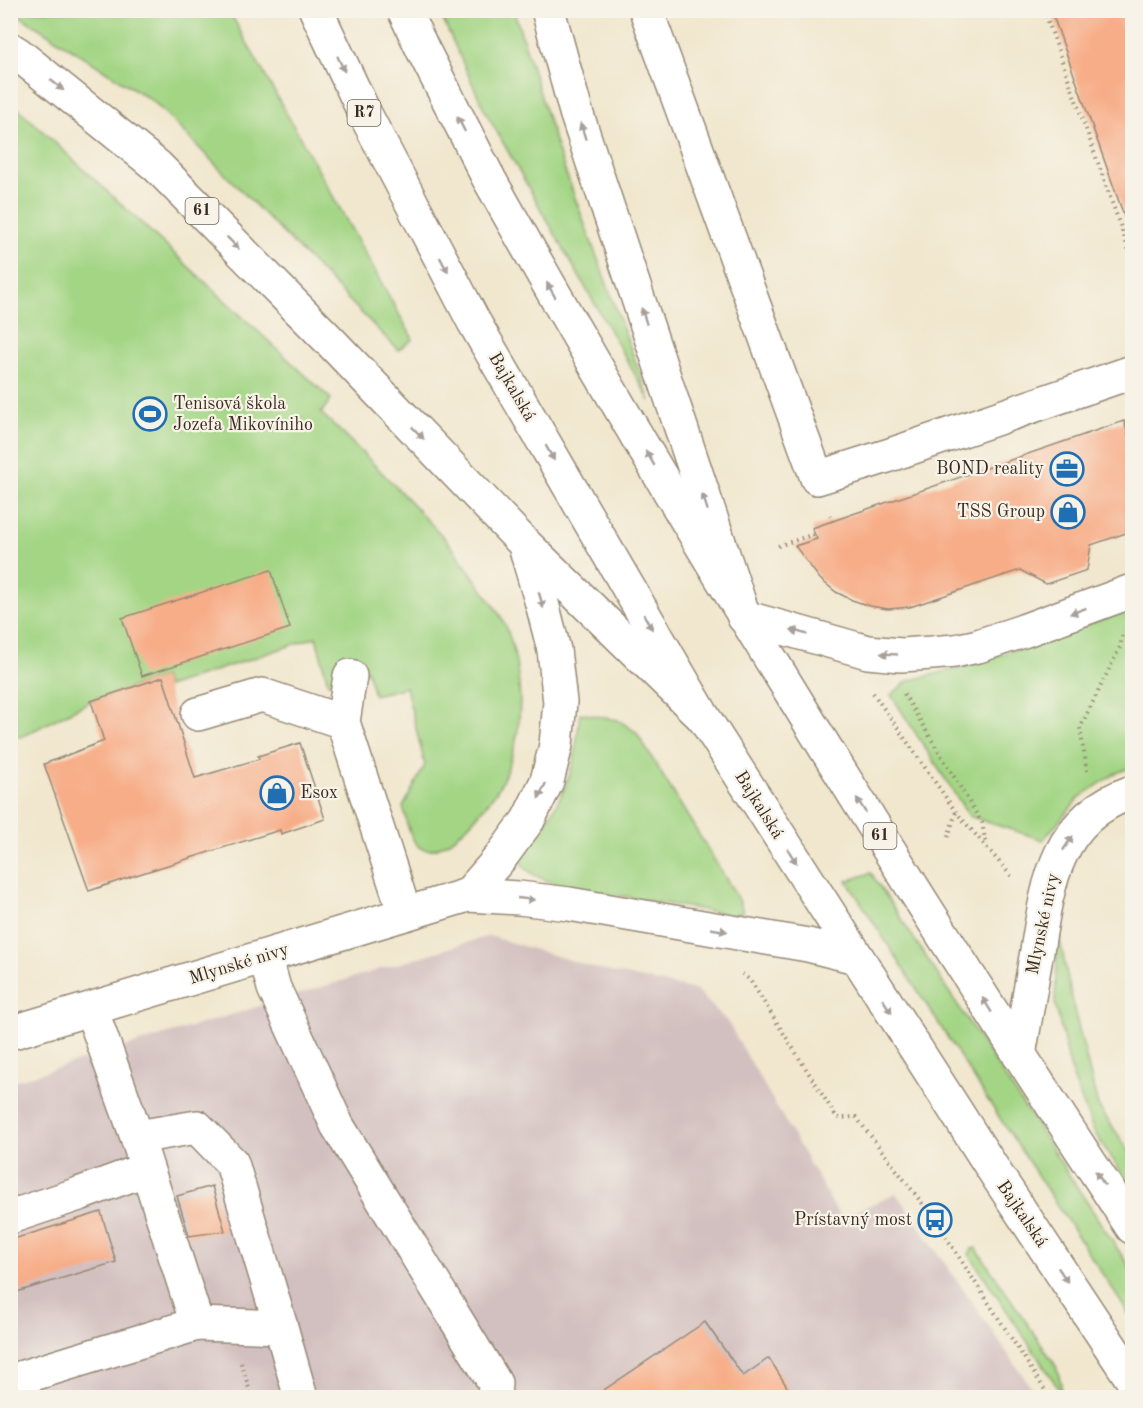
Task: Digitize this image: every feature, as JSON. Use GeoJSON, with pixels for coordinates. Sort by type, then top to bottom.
{"type":"FeatureCollection","features":[{"type":"Feature","properties":{"kind":"main road","name":"Bajkalská"},"geometry":{"type":"LineString","coordinates":[[316,10],[364,112],[474,322],[704,718],[998,1177],[1132,1379]]}},
{"type":"Feature","properties":{"kind":"main road"},"geometry":{"type":"LineString","coordinates":[[404,10],[488,177],[744,617],[868,652],[932,653],[978,646],[1132,591]]}},
{"type":"Feature","properties":{"kind":"main road"},"geometry":{"type":"LineString","coordinates":[[548,10],[576,112],[744,617]]}},
{"type":"Feature","properties":{"kind":"main road"},"geometry":{"type":"LineString","coordinates":[[646,10],[817,478],[1132,372]]}},
{"type":"Feature","properties":{"kind":"main road","name":"61"},"geometry":{"type":"LineString","coordinates":[[10,49],[156,166],[330,341],[525,544],[704,718]]}},
{"type":"Feature","properties":{"kind":"main road"},"geometry":{"type":"LineString","coordinates":[[468,895],[501,857],[528,820],[546,782],[556,745],[560,702],[554,650],[525,544]]}},
{"type":"Feature","properties":{"kind":"main road","name":"61"},"geometry":{"type":"LineString","coordinates":[[744,617],[1019,1055],[1132,1227]]}},
{"type":"Feature","properties":{"kind":"main road"},"geometry":{"type":"LineString","coordinates":[[350,676],[343,722],[405,914]]}},
{"type":"Feature","properties":{"kind":"main road"},"geometry":{"type":"LineString","coordinates":[[198,714],[262,694],[343,722]]}},
{"type":"Feature","properties":{"kind":"main road","name":"Mlynské nivy"},"geometry":{"type":"LineString","coordinates":[[1019,1055],[1046,896],[1059,857],[1070,838],[1101,806],[1132,792]]}},
{"type":"Feature","properties":{"kind":"main road"},"geometry":{"type":"LineString","coordinates":[[468,895],[569,904],[808,945],[856,957]]}},
{"type":"Feature","properties":{"kind":"main road","name":"Mlynské nivy"},"geometry":{"type":"LineString","coordinates":[[10,1033],[468,895]]}},
{"type":"Feature","properties":{"kind":"main road"},"geometry":{"type":"LineString","coordinates":[[265,956],[274,988],[337,1125],[495,1383],[494,1398]]}},
{"type":"Feature","properties":{"kind":"main road"},"geometry":{"type":"LineString","coordinates":[[91,1009],[147,1169],[197,1324]]}},
{"type":"Feature","properties":{"kind":"main road"},"geometry":{"type":"LineString","coordinates":[[136,1137],[197,1127],[232,1163],[301,1398]]}},
{"type":"Feature","properties":{"kind":"main road"},"geometry":{"type":"LineString","coordinates":[[10,1217],[147,1169]]}},
{"type":"Feature","properties":{"kind":"main road"},"geometry":{"type":"LineString","coordinates":[[10,1381],[197,1324],[281,1327]]}},
{"type":"Feature","properties":{"kind":"path"},"geometry":{"type":"LineString","coordinates":[[1044,10],[1132,259]]}},
{"type":"Feature","properties":{"kind":"path"},"geometry":{"type":"LineString","coordinates":[[1124,423],[1132,420]]}},
{"type":"Feature","properties":{"kind":"path"},"geometry":{"type":"LineString","coordinates":[[778,546],[814,534]]}},
{"type":"Feature","properties":{"kind":"path"},"geometry":{"type":"LineString","coordinates":[[1101,806],[1088,773],[1080,728],[1120,647],[1125,625]]}},
{"type":"Feature","properties":{"kind":"path"},"geometry":{"type":"LineString","coordinates":[[883,654],[908,701],[982,823],[987,847]]}},
{"type":"Feature","properties":{"kind":"path"},"geometry":{"type":"LineString","coordinates":[[870,689],[956,812],[1021,888],[1046,896]]}},
{"type":"Feature","properties":{"kind":"path"},"geometry":{"type":"LineString","coordinates":[[948,837],[956,812]]}},
{"type":"Feature","properties":{"kind":"path"},"geometry":{"type":"LineString","coordinates":[[741,974],[750,980],[837,1118],[856,1117],[935,1220],[1050,1398]]}},
{"type":"Feature","properties":{"kind":"shaded area"},"geometry":{"type":"Polygon","coordinates":[[[489,936],[606,971],[696,990],[727,1021],[841,1218],[896,1193],[1038,1397],[11,1398],[11,1082],[489,936]]]}},
{"type":"Feature","properties":{"kind":"green space"},"geometry":{"type":"Polygon","coordinates":[[[12,11],[229,11],[413,339],[398,350],[154,102],[12,11]]]}},
{"type":"Feature","properties":{"kind":"green space"},"geometry":{"type":"Polygon","coordinates":[[[439,11],[514,11],[560,157],[650,401],[485,111],[439,11]]]}},
{"type":"Feature","properties":{"kind":"green space","name":"Tenisová škola Jozefa Mikovíniho"},"geometry":{"type":"Polygon","coordinates":[[[10,101],[331,399],[321,413],[382,472],[451,546],[501,616],[516,660],[520,693],[515,743],[504,777],[494,795],[463,831],[450,841],[438,848],[426,850],[417,845],[408,827],[403,807],[425,765],[406,687],[374,695],[367,670],[328,683],[316,637],[167,687],[163,677],[91,701],[21,737],[11,735],[10,101]]]}},
{"type":"Feature","properties":{"kind":"green space"},"geometry":{"type":"Polygon","coordinates":[[[1132,609],[1132,767],[1114,774],[1079,798],[1043,840],[969,816],[891,695],[908,681],[973,664],[1132,609]]]}},
{"type":"Feature","properties":{"kind":"green space"},"geometry":{"type":"Polygon","coordinates":[[[580,713],[618,720],[636,732],[739,900],[743,912],[732,915],[558,885],[535,876],[526,869],[518,858],[551,814],[564,789],[576,751],[580,713]]]}},
{"type":"Feature","properties":{"kind":"green space"},"geometry":{"type":"Polygon","coordinates":[[[871,873],[1132,1271],[1132,1319],[847,881],[871,873]]]}},
{"type":"Feature","properties":{"kind":"green space"},"geometry":{"type":"Polygon","coordinates":[[[1058,930],[1073,1005],[1098,1106],[1132,1155],[1132,1188],[1094,1132],[1072,1075],[1055,1003],[1058,930]]]}},
{"type":"Feature","properties":{"kind":"green space"},"geometry":{"type":"Polygon","coordinates":[[[976,1248],[1056,1366],[1061,1392],[969,1254],[972,1249],[976,1248]]]}},
{"type":"Feature","properties":{"kind":"building"},"geometry":{"type":"Polygon","coordinates":[[[1051,10],[1132,10],[1132,226],[1128,227],[1051,10]]]}},
{"type":"Feature","properties":{"kind":"building"},"geometry":{"type":"Polygon","coordinates":[[[1124,421],[1132,448],[1132,531],[1091,545],[1087,570],[1046,584],[1020,570],[910,607],[888,609],[870,606],[836,592],[820,579],[795,546],[817,539],[812,528],[1124,421]]]}},
{"type":"Feature","properties":{"kind":"building"},"geometry":{"type":"Polygon","coordinates":[[[271,570],[290,628],[142,676],[122,618],[271,570]]]}},
{"type":"Feature","properties":{"kind":"building"},"geometry":{"type":"Polygon","coordinates":[[[163,677],[195,778],[259,759],[258,756],[300,743],[325,819],[281,834],[280,830],[89,891],[44,764],[104,741],[91,701],[163,677]]]}},
{"type":"Feature","properties":{"kind":"building"},"geometry":{"type":"Polygon","coordinates":[[[212,1186],[225,1231],[189,1236],[177,1196],[212,1186]]]}},
{"type":"Feature","properties":{"kind":"building"},"geometry":{"type":"Polygon","coordinates":[[[101,1212],[116,1262],[10,1294],[10,1240],[101,1212]]]}},
{"type":"Feature","properties":{"kind":"building"},"geometry":{"type":"Polygon","coordinates":[[[705,1322],[743,1376],[769,1358],[794,1398],[592,1398],[705,1322]]]}},
{"type":"Feature","properties":{"kind":"place","name":"Tenisová škola Jozefa Mikovíniho"},"geometry":{"type":"Point","coordinates":[150,414]}},
{"type":"Feature","properties":{"kind":"place","name":"BOND reality"},"geometry":{"type":"Point","coordinates":[1067,469]}},
{"type":"Feature","properties":{"kind":"place","name":"TSS Group"},"geometry":{"type":"Point","coordinates":[1068,512]}},
{"type":"Feature","properties":{"kind":"place","name":"Esox"},"geometry":{"type":"Point","coordinates":[277,793]}},
{"type":"Feature","properties":{"kind":"place","name":"Prístavný most"},"geometry":{"type":"Point","coordinates":[935,1220]}}]}
